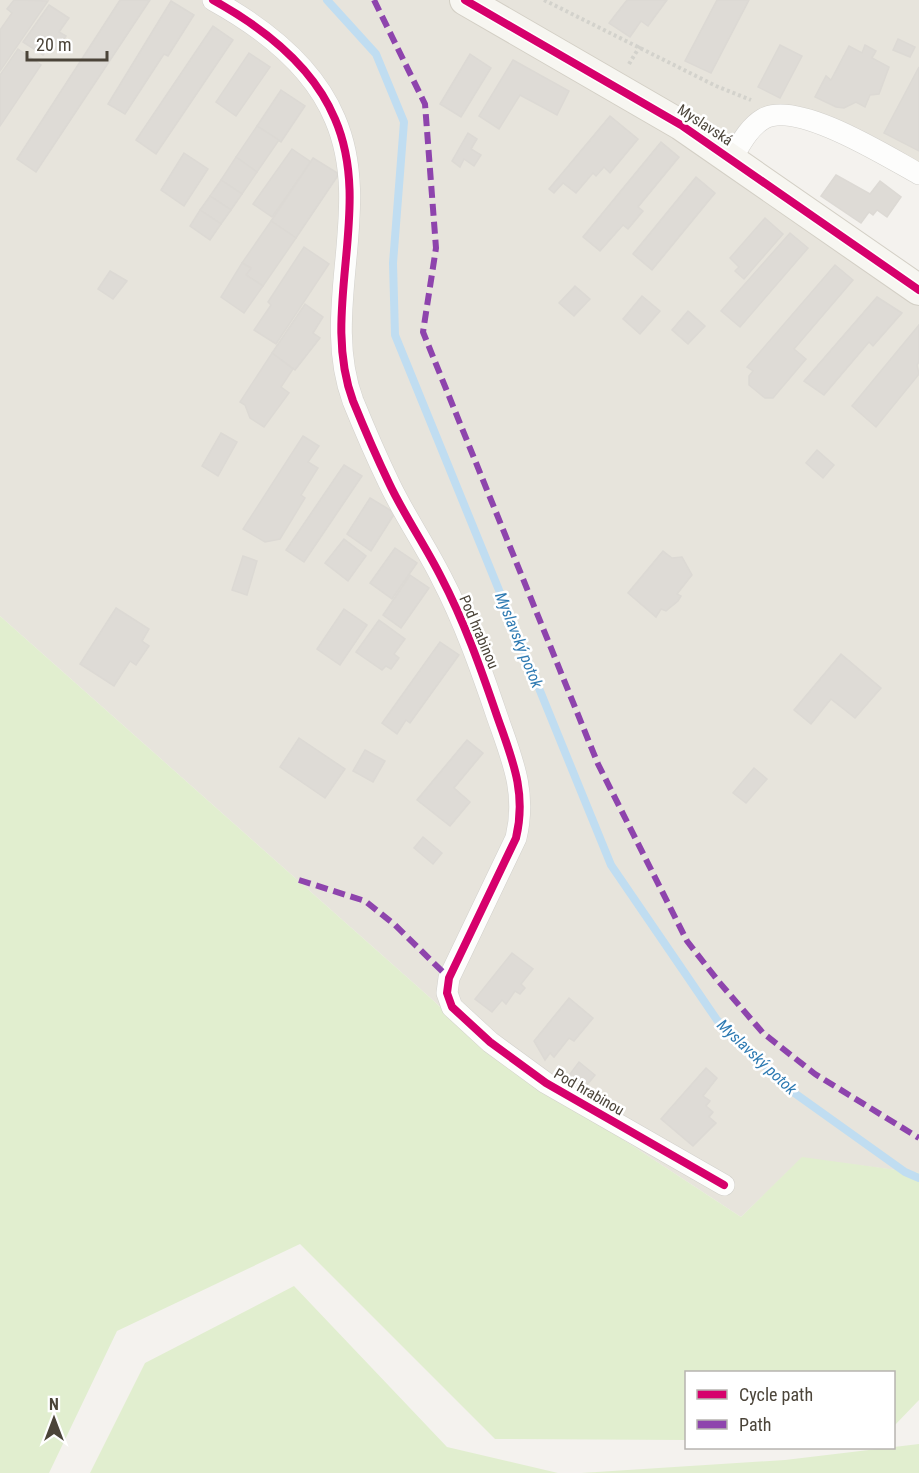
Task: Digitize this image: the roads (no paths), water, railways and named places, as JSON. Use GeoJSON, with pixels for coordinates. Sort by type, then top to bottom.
{"type":"FeatureCollection","features":[{"type":"Feature","properties":{"kind":"street","name":"Pod hrabinou"},"geometry":{"type":"LineString","coordinates":[[213,0],[253,26],[291,57],[319,87],[336,120],[347,159],[350,198],[342,326],[344,371],[353,401],[389,483],[441,577],[478,660],[516,771],[521,815],[516,838],[449,978],[447,993],[452,1007],[490,1042],[546,1083],[724,1185]]}},
{"type":"Feature","properties":{"kind":"street","name":"Myslavská"},"geometry":{"type":"LineString","coordinates":[[465,0],[671,119],[919,290]]}},
{"type":"Feature","properties":{"kind":"street"},"geometry":{"type":"LineString","coordinates":[[732,159],[755,125],[773,115],[788,115],[839,132],[919,174]]}},
{"type":"Feature","properties":{"kind":"waterway","name":"Myslavský potok"},"geometry":{"type":"LineString","coordinates":[[327,0],[376,54],[404,122],[393,263],[395,335],[611,865],[717,1020],[793,1092],[905,1172],[919,1178]]}}]}
